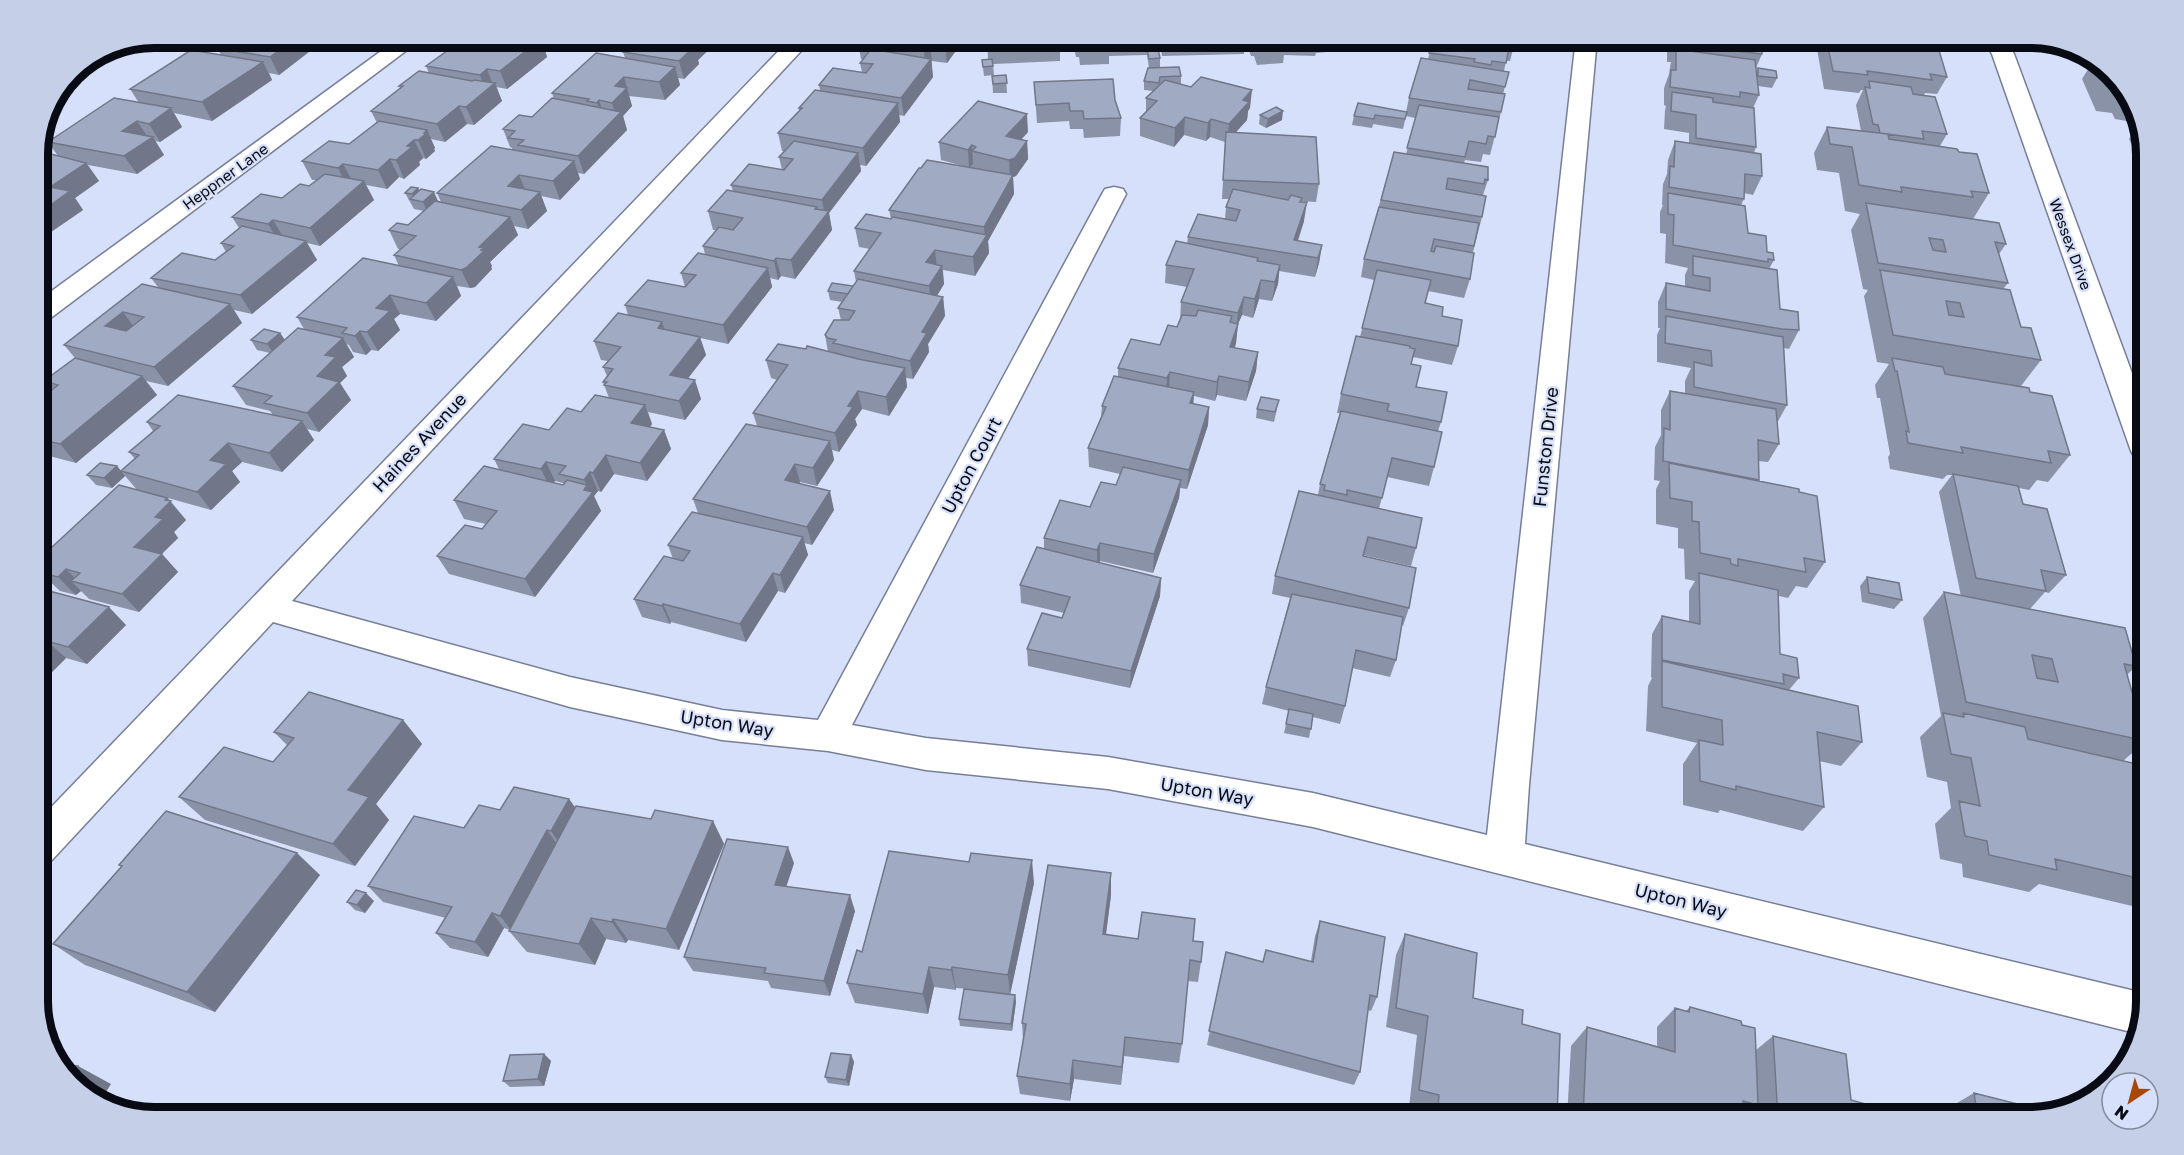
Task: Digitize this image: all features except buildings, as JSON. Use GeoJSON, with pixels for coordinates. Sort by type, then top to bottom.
{"type":"FeatureCollection","features":[{"type":"Feature","properties":{"kind":"street","name":"Heppner Lane"},"geometry":{"type":"LineString","coordinates":[[48,307],[398,48]]}},
{"type":"Feature","properties":{"kind":"street","name":"Haines Avenue"},"geometry":{"type":"LineString","coordinates":[[48,837],[793,48]]}},
{"type":"Feature","properties":{"kind":"street","name":"Funston Drive"},"geometry":{"type":"LineString","coordinates":[[1504,857],[1586,48]]}},
{"type":"Feature","properties":{"kind":"street","name":"Wessex Drive"},"geometry":{"type":"LineString","coordinates":[[2000,48],[2136,423]]}},
{"type":"Feature","properties":{"kind":"street","name":"Upton Court"},"geometry":{"type":"LineString","coordinates":[[828,736],[1114,194]]}},
{"type":"Feature","properties":{"kind":"street","name":"Upton Way"},"geometry":{"type":"LineString","coordinates":[[265,606],[570,692],[722,725],[828,736],[926,754],[1108,773],[1313,810],[2135,1012]]}}]}
